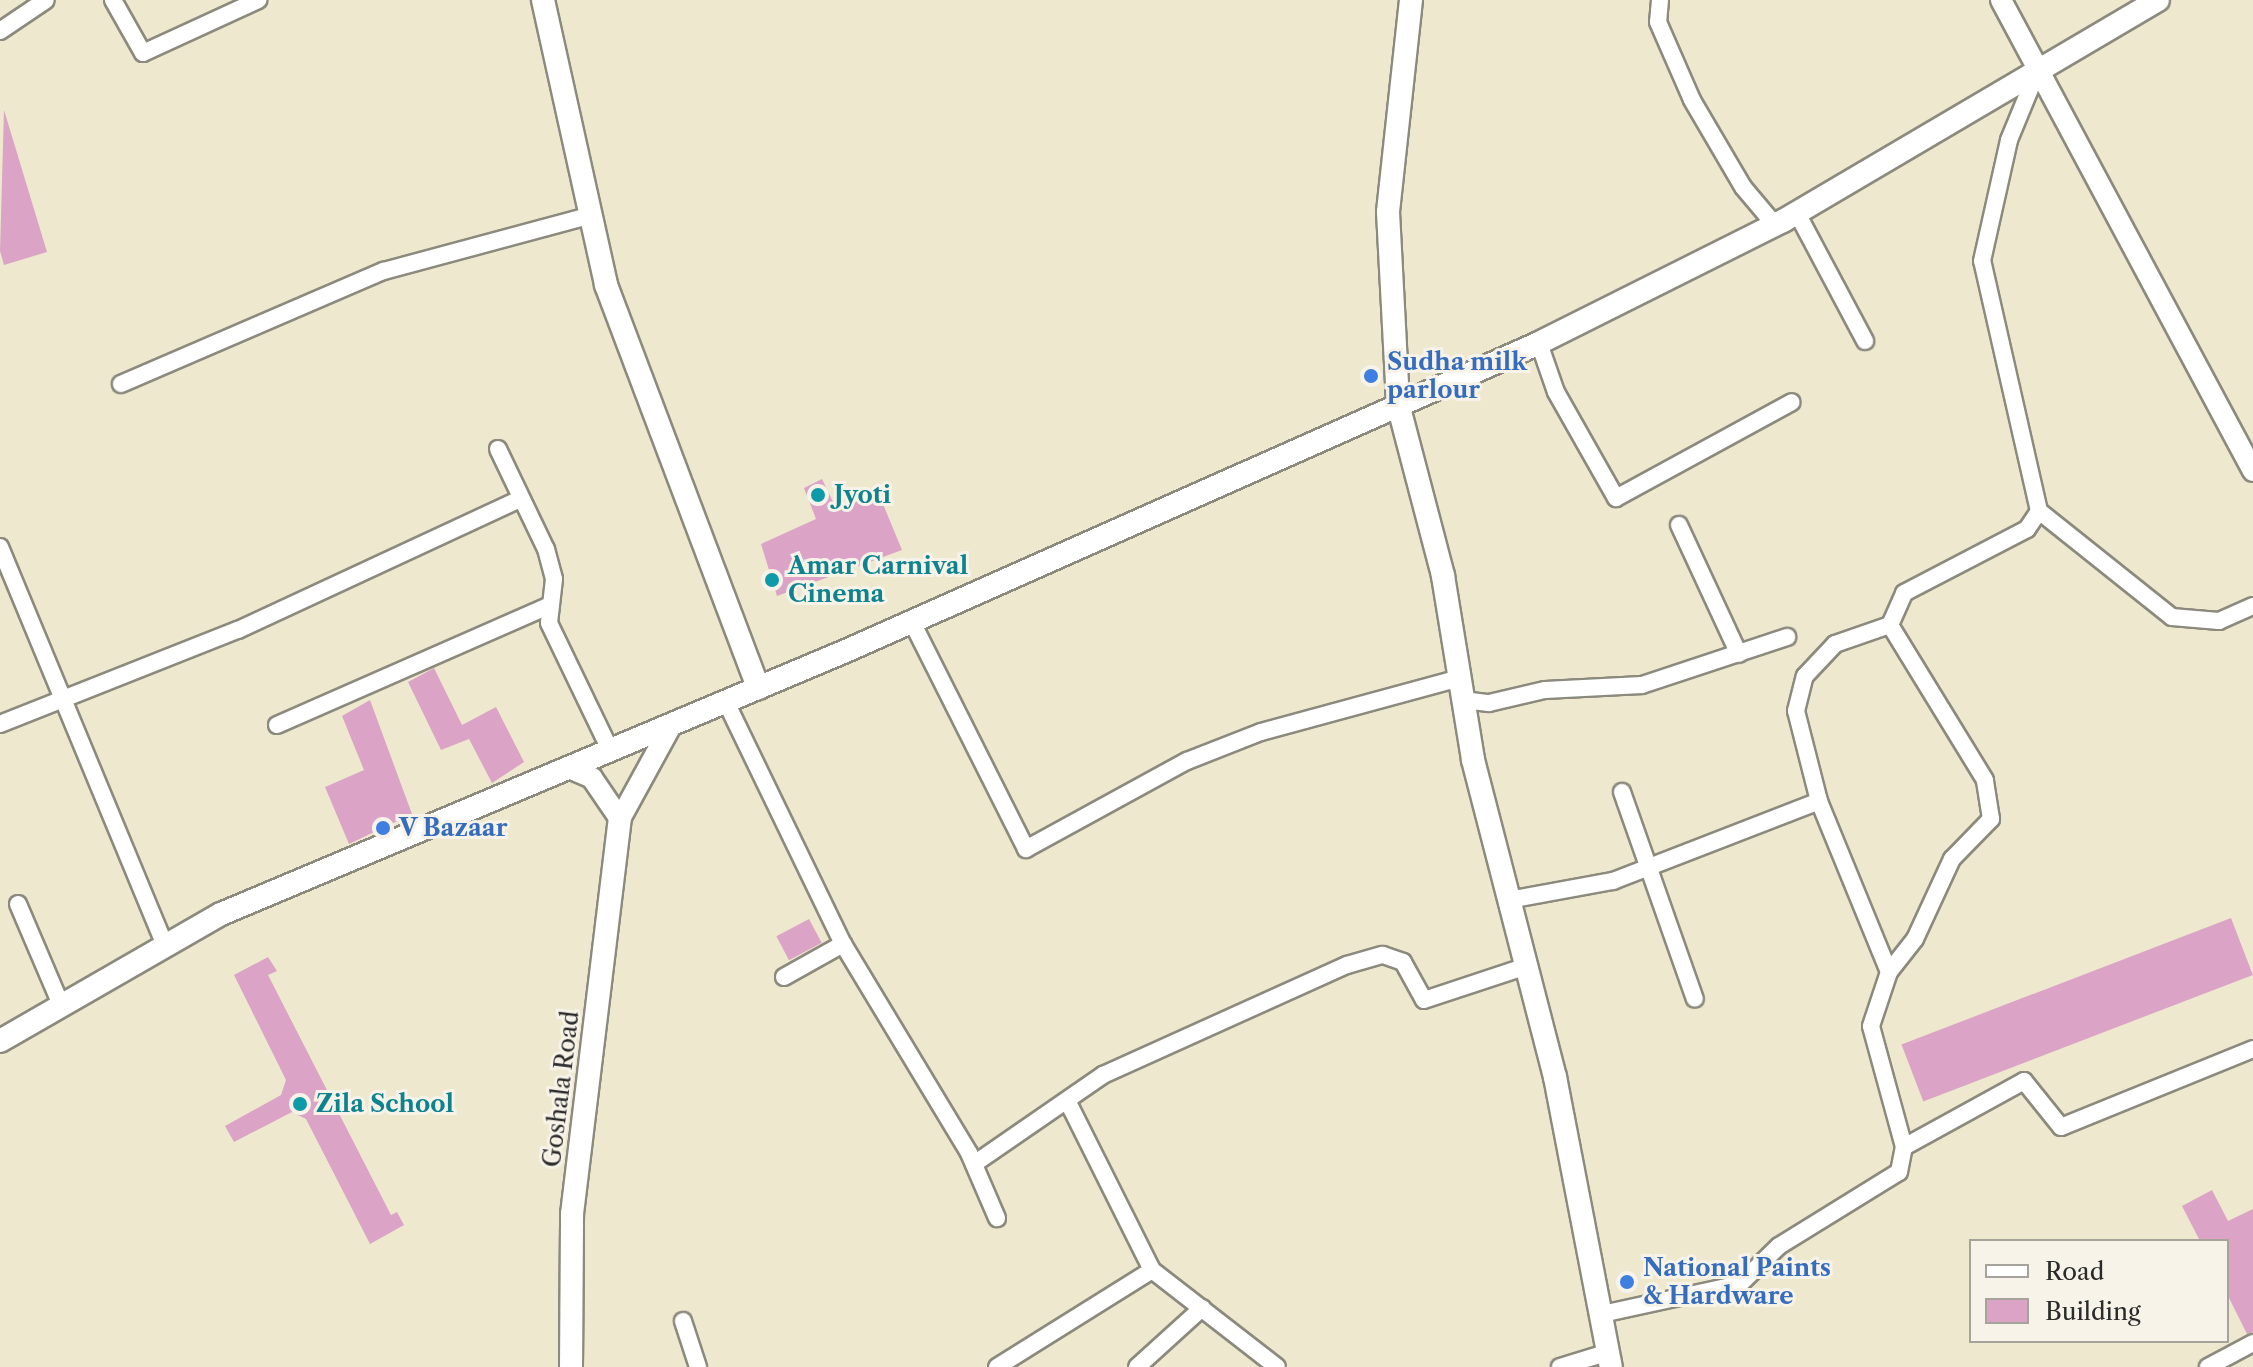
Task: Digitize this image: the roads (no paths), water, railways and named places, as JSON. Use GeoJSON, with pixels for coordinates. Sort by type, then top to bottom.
{"type":"FeatureCollection","features":[{"type":"Feature","properties":{"kind":"main road"},"geometry":{"type":"LineString","coordinates":[[543,0],[606,285],[758,688]]}},
{"type":"Feature","properties":{"kind":"main road"},"geometry":{"type":"LineString","coordinates":[[1411,0],[1388,212],[1398,404],[1443,576],[1462,689],[1509,900],[1527,966],[1610,1359]]}},
{"type":"Feature","properties":{"kind":"main road"},"geometry":{"type":"LineString","coordinates":[[0,1041],[221,914],[912,622],[1539,343],[1797,213],[2158,0]]}},
{"type":"Feature","properties":{"kind":"main road","name":"Goshala Road"},"geometry":{"type":"LineString","coordinates":[[571,1367],[572,1214],[620,819]]}},
{"type":"Feature","properties":{"kind":"street"},"geometry":{"type":"LineString","coordinates":[[0,31],[46,0]]}},
{"type":"Feature","properties":{"kind":"street"},"geometry":{"type":"LineString","coordinates":[[113,0],[143,53],[258,0]]}},
{"type":"Feature","properties":{"kind":"street"},"geometry":{"type":"LineString","coordinates":[[1647,0],[1692,100],[1743,187],[1775,225]]}},
{"type":"Feature","properties":{"kind":"street"},"geometry":{"type":"LineString","coordinates":[[1658,22],[1660,0]]}},
{"type":"Feature","properties":{"kind":"street"},"geometry":{"type":"LineString","coordinates":[[2001,0],[2253,471]]}},
{"type":"Feature","properties":{"kind":"street"},"geometry":{"type":"LineString","coordinates":[[2037,72],[2009,140],[1982,261],[2039,511],[2172,617],[2219,621],[2253,606]]}},
{"type":"Feature","properties":{"kind":"street"},"geometry":{"type":"LineString","coordinates":[[1797,213],[1865,341]]}},
{"type":"Feature","properties":{"kind":"street"},"geometry":{"type":"LineString","coordinates":[[121,384],[384,271],[592,215]]}},
{"type":"Feature","properties":{"kind":"street"},"geometry":{"type":"LineString","coordinates":[[1539,343],[1556,392],[1616,498],[1792,402]]}},
{"type":"Feature","properties":{"kind":"street"},"geometry":{"type":"LineString","coordinates":[[498,449],[546,549],[551,605],[549,623],[610,750]]}},
{"type":"Feature","properties":{"kind":"street"},"geometry":{"type":"LineString","coordinates":[[0,724],[238,630],[520,499]]}},
{"type":"Feature","properties":{"kind":"street"},"geometry":{"type":"LineString","coordinates":[[1889,972],[1819,801],[1796,711],[1805,676],[1835,644],[1890,625],[1904,593],[2027,529],[2039,511]]}},
{"type":"Feature","properties":{"kind":"street"},"geometry":{"type":"LineString","coordinates":[[1679,525],[1739,654]]}},
{"type":"Feature","properties":{"kind":"street"},"geometry":{"type":"LineString","coordinates":[[0,547],[60,699],[165,946]]}},
{"type":"Feature","properties":{"kind":"street"},"geometry":{"type":"LineString","coordinates":[[277,725],[551,605]]}},
{"type":"Feature","properties":{"kind":"street"},"geometry":{"type":"LineString","coordinates":[[912,622],[1026,849],[1187,761],[1261,732],[1462,689],[1489,703],[1545,690],[1642,685],[1787,637]]}},
{"type":"Feature","properties":{"kind":"street"},"geometry":{"type":"LineString","coordinates":[[1602,1314],[1740,1284],[1779,1246],[1899,1172],[1904,1147],[1873,1054],[1871,1026],[1889,972],[1915,939],[1952,859],[1991,819],[1985,780],[1890,625]]}},
{"type":"Feature","properties":{"kind":"street"},"geometry":{"type":"LineString","coordinates":[[726,702],[843,944],[974,1164],[997,1218]]}},
{"type":"Feature","properties":{"kind":"street"},"geometry":{"type":"LineString","coordinates":[[569,768],[592,778],[620,819],[672,724]]}},
{"type":"Feature","properties":{"kind":"street"},"geometry":{"type":"LineString","coordinates":[[1622,792],[1695,999]]}},
{"type":"Feature","properties":{"kind":"street"},"geometry":{"type":"LineString","coordinates":[[1509,900],[1648,868],[1819,801]]}},
{"type":"Feature","properties":{"kind":"street"},"geometry":{"type":"LineString","coordinates":[[18,904],[61,1005]]}},
{"type":"Feature","properties":{"kind":"street"},"geometry":{"type":"LineString","coordinates":[[784,977],[843,944]]}},
{"type":"Feature","properties":{"kind":"street"},"geometry":{"type":"LineString","coordinates":[[974,1164],[1103,1075],[1347,965],[1383,955],[1403,962],[1424,1000],[1527,966]]}},
{"type":"Feature","properties":{"kind":"street"},"geometry":{"type":"LineString","coordinates":[[1904,1147],[2024,1081],[2061,1127],[2253,1049]]}},
{"type":"Feature","properties":{"kind":"street"},"geometry":{"type":"LineString","coordinates":[[1068,1102],[1152,1270],[1277,1367]]}},
{"type":"Feature","properties":{"kind":"street"},"geometry":{"type":"LineString","coordinates":[[997,1367],[1152,1270]]}},
{"type":"Feature","properties":{"kind":"street"},"geometry":{"type":"LineString","coordinates":[[1137,1367],[1202,1308]]}},
{"type":"Feature","properties":{"kind":"street"},"geometry":{"type":"LineString","coordinates":[[683,1321],[698,1367]]}},
{"type":"Feature","properties":{"kind":"street"},"geometry":{"type":"LineString","coordinates":[[2208,1367],[2253,1343]]}},
{"type":"Feature","properties":{"kind":"street"},"geometry":{"type":"LineString","coordinates":[[1560,1367],[1610,1359]]}},
{"type":"Feature","properties":{"kind":"place","name":"Sudha milk parlour"},"geometry":{"type":"Point","coordinates":[1371,376]}},
{"type":"Feature","properties":{"kind":"place","name":"Jyoti"},"geometry":{"type":"Point","coordinates":[818,495]}},
{"type":"Feature","properties":{"kind":"place","name":"Amar Carnival Cinema"},"geometry":{"type":"Point","coordinates":[772,580]}},
{"type":"Feature","properties":{"kind":"place","name":"V Bazaar"},"geometry":{"type":"Point","coordinates":[383,828]}},
{"type":"Feature","properties":{"kind":"place","name":"Zila School"},"geometry":{"type":"Point","coordinates":[300,1104]}},
{"type":"Feature","properties":{"kind":"place","name":"National Paints & Hardware"},"geometry":{"type":"Point","coordinates":[1627,1282]}}]}
